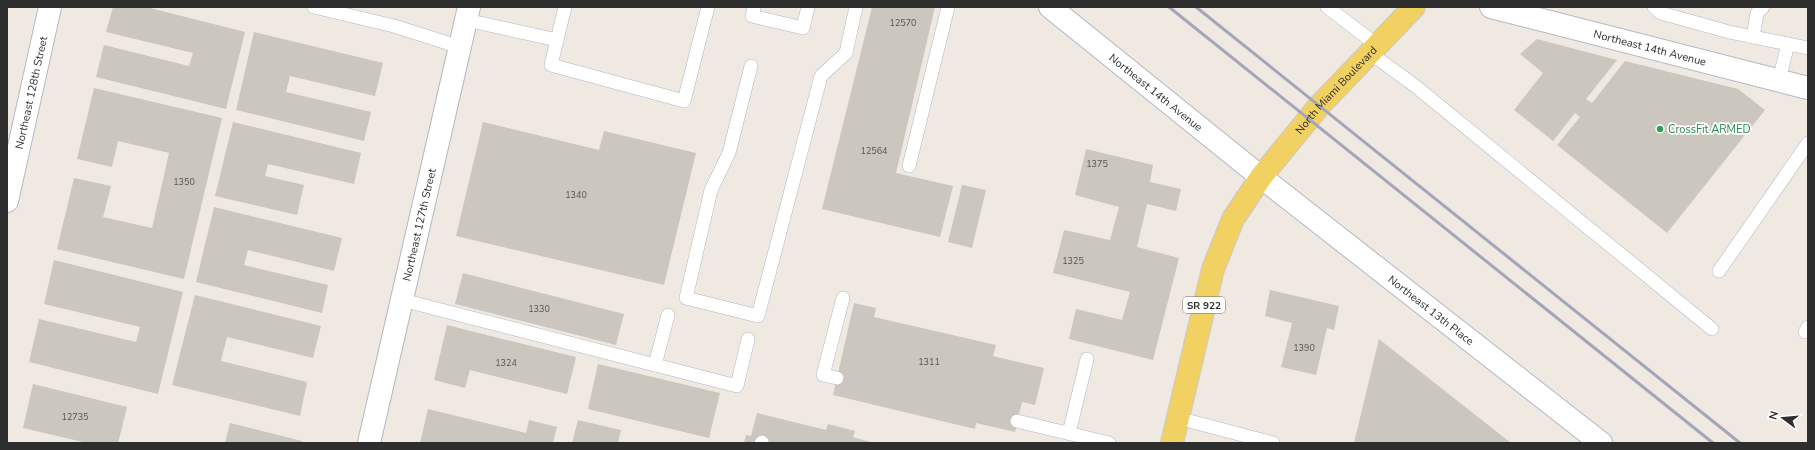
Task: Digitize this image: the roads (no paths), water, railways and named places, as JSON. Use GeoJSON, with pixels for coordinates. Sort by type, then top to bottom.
{"type":"FeatureCollection","features":[{"type":"Feature","properties":{"kind":"main road","name":"North Miami Boulevard"},"geometry":{"type":"LineString","coordinates":[[1261,177],[1319,106],[1414,7]]}},
{"type":"Feature","properties":{"kind":"main road","name":"SR 922"},"geometry":{"type":"LineString","coordinates":[[1172,443],[1213,270],[1232,219],[1261,177]]}},
{"type":"Feature","properties":{"kind":"street","name":"Northeast 128th Street"},"geometry":{"type":"LineString","coordinates":[[7,201],[50,7]]}},
{"type":"Feature","properties":{"kind":"street","name":"Northeast 14th Avenue"},"geometry":{"type":"LineString","coordinates":[[1050,7],[1261,177]]}},
{"type":"Feature","properties":{"kind":"street","name":"Northeast 14th Avenue"},"geometry":{"type":"LineString","coordinates":[[1492,7],[1808,88]]}},
{"type":"Feature","properties":{"kind":"street","name":"Northeast 127th Street"},"geometry":{"type":"LineString","coordinates":[[369,443],[468,13]]}},
{"type":"Feature","properties":{"kind":"street","name":"Northeast 13th Place"},"geometry":{"type":"LineString","coordinates":[[1261,177],[1601,443]]}},
{"type":"Feature","properties":{"kind":"lane"},"geometry":{"type":"LineString","coordinates":[[314,7],[394,26],[460,47]]}},
{"type":"Feature","properties":{"kind":"lane"},"geometry":{"type":"LineString","coordinates":[[565,7],[551,65],[684,101],[708,7]]}},
{"type":"Feature","properties":{"kind":"lane"},"geometry":{"type":"LineString","coordinates":[[754,7],[752,16],[803,28],[808,7]]}},
{"type":"Feature","properties":{"kind":"lane"},"geometry":{"type":"LineString","coordinates":[[751,66],[729,153],[711,190],[686,298],[758,316],[822,76],[846,53],[856,7]]}},
{"type":"Feature","properties":{"kind":"lane"},"geometry":{"type":"LineString","coordinates":[[909,166],[948,7]]}},
{"type":"Feature","properties":{"kind":"lane"},"geometry":{"type":"LineString","coordinates":[[1327,7],[1414,85],[1712,329]]}},
{"type":"Feature","properties":{"kind":"lane"},"geometry":{"type":"LineString","coordinates":[[1654,7],[1661,13],[1753,37],[1808,48]]}},
{"type":"Feature","properties":{"kind":"lane"},"geometry":{"type":"LineString","coordinates":[[1753,37],[1757,13],[1763,7]]}},
{"type":"Feature","properties":{"kind":"lane"},"geometry":{"type":"LineString","coordinates":[[468,13],[557,40]]}},
{"type":"Feature","properties":{"kind":"lane"},"geometry":{"type":"LineString","coordinates":[[1779,80],[1788,44]]}},
{"type":"Feature","properties":{"kind":"lane"},"geometry":{"type":"LineString","coordinates":[[1719,271],[1808,143]]}},
{"type":"Feature","properties":{"kind":"lane"},"geometry":{"type":"LineString","coordinates":[[837,378],[823,375],[843,298]]}},
{"type":"Feature","properties":{"kind":"lane"},"geometry":{"type":"LineString","coordinates":[[402,300],[737,386],[748,339]]}},
{"type":"Feature","properties":{"kind":"lane"},"geometry":{"type":"LineString","coordinates":[[655,365],[668,315]]}},
{"type":"Feature","properties":{"kind":"lane"},"geometry":{"type":"LineString","coordinates":[[1069,433],[1086,359]]}},
{"type":"Feature","properties":{"kind":"lane"},"geometry":{"type":"LineString","coordinates":[[1178,418],[1273,443]]}},
{"type":"Feature","properties":{"kind":"lane"},"geometry":{"type":"LineString","coordinates":[[1017,421],[1109,443]]}},
{"type":"Feature","properties":{"kind":"railway"},"geometry":{"type":"LineString","coordinates":[[1169,7],[1713,443]]}},
{"type":"Feature","properties":{"kind":"railway"},"geometry":{"type":"LineString","coordinates":[[1196,7],[1740,443]]}},
{"type":"Feature","properties":{"kind":"place","name":"CrossFit ARMED"},"geometry":{"type":"Point","coordinates":[1660,129]}}]}
